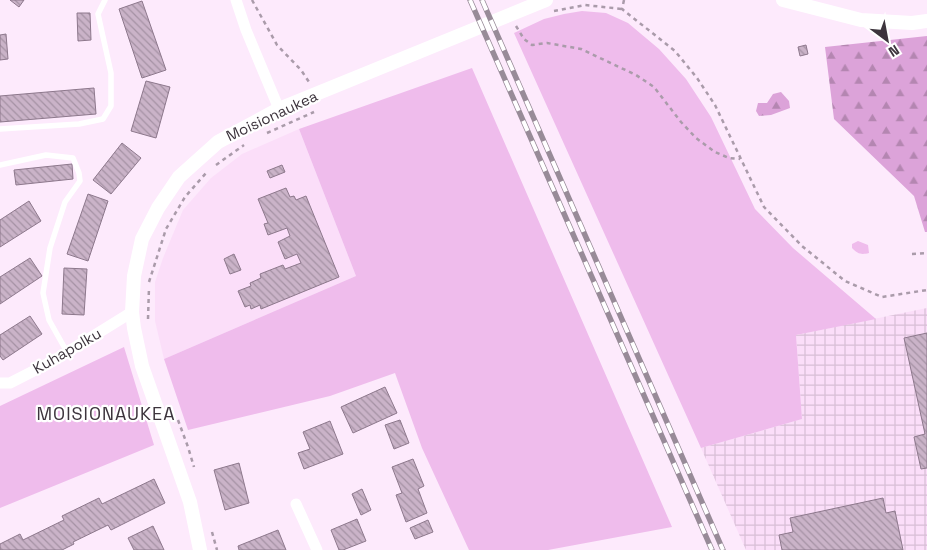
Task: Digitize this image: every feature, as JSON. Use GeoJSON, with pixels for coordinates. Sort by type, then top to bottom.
{"type":"FeatureCollection","features":[{"type":"Feature","properties":{"kind":"street"},"geometry":{"type":"LineString","coordinates":[[236,0],[246,30],[279,109]]}},
{"type":"Feature","properties":{"kind":"street"},"geometry":{"type":"LineString","coordinates":[[783,0],[861,20],[912,23],[927,21]]}},
{"type":"Feature","properties":{"kind":"street","name":"Moisionaukea"},"geometry":{"type":"LineString","coordinates":[[200,550],[190,502],[142,366],[132,312],[134,276],[142,239],[158,208],[179,177],[218,142],[279,109],[548,6]]}},
{"type":"Feature","properties":{"kind":"street","name":"Kuhapolku"},"geometry":{"type":"LineString","coordinates":[[0,383],[10,383],[53,361],[132,312]]}},
{"type":"Feature","properties":{"kind":"street"},"geometry":{"type":"LineString","coordinates":[[296,504],[317,550]]}},
{"type":"Feature","properties":{"kind":"lane"},"geometry":{"type":"LineString","coordinates":[[0,129],[80,124],[103,119],[111,106],[110,73],[98,14],[105,0]]}},
{"type":"Feature","properties":{"kind":"lane"},"geometry":{"type":"LineString","coordinates":[[0,166],[46,155],[73,158],[79,173],[80,181],[65,202],[50,248],[43,293],[49,320],[67,352]]}},
{"type":"Feature","properties":{"kind":"path"},"geometry":{"type":"LineString","coordinates":[[252,0],[277,45],[301,70],[317,95]]}},
{"type":"Feature","properties":{"kind":"path"},"geometry":{"type":"LineString","coordinates":[[622,9],[624,0]]}},
{"type":"Feature","properties":{"kind":"path"},"geometry":{"type":"LineString","coordinates":[[548,6],[585,5],[622,9],[675,52],[697,78],[715,105],[764,207],[802,246],[845,281],[882,297],[927,290]]}},
{"type":"Feature","properties":{"kind":"path"},"geometry":{"type":"LineString","coordinates":[[516,26],[524,38],[532,45],[547,43],[581,49],[636,74],[654,87],[696,138],[715,152],[729,158],[740,159]]}},
{"type":"Feature","properties":{"kind":"path"},"geometry":{"type":"LineString","coordinates":[[260,136],[314,112]]}},
{"type":"Feature","properties":{"kind":"path"},"geometry":{"type":"LineString","coordinates":[[148,327],[149,280],[166,228],[185,196],[211,168],[252,140]]}},
{"type":"Feature","properties":{"kind":"path"},"geometry":{"type":"LineString","coordinates":[[912,254],[927,253]]}},
{"type":"Feature","properties":{"kind":"path"},"geometry":{"type":"LineString","coordinates":[[177,419],[196,475]]}},
{"type":"Feature","properties":{"kind":"path"},"geometry":{"type":"LineString","coordinates":[[212,531],[217,550]]}},
{"type":"Feature","properties":{"kind":"shaded area"},"geometry":{"type":"Polygon","coordinates":[[[582,11],[606,13],[628,23],[659,49],[686,79],[711,117],[755,209],[793,248],[876,319],[796,335],[802,419],[701,448],[514,33],[544,19],[582,11]]]}},
{"type":"Feature","properties":{"kind":"shaded area"},"geometry":{"type":"Polygon","coordinates":[[[472,68],[672,527],[548,550],[469,550],[422,448],[395,373],[330,396],[188,430],[164,359],[356,276],[299,129],[472,68]]]}},
{"type":"Feature","properties":{"kind":"shaded area"},"geometry":{"type":"Polygon","coordinates":[[[299,129],[356,276],[164,359],[155,321],[155,282],[183,210],[211,178],[242,154],[299,129]]]}},
{"type":"Feature","properties":{"kind":"shaded area"},"geometry":{"type":"Polygon","coordinates":[[[858,241],[868,245],[869,253],[860,254],[852,248],[852,244],[858,241]]]}},
{"type":"Feature","properties":{"kind":"shaded area"},"geometry":{"type":"Polygon","coordinates":[[[927,308],[927,550],[746,550],[701,448],[802,419],[796,335],[927,308]]]}},
{"type":"Feature","properties":{"kind":"shaded area"},"geometry":{"type":"Polygon","coordinates":[[[124,347],[154,445],[0,508],[0,406],[124,347]]]}},
{"type":"Feature","properties":{"kind":"green space"},"geometry":{"type":"Polygon","coordinates":[[[927,36],[927,232],[925,232],[914,196],[834,119],[825,47],[927,36]]]}},
{"type":"Feature","properties":{"kind":"green space"},"geometry":{"type":"Polygon","coordinates":[[[781,92],[789,101],[790,108],[771,115],[759,116],[756,111],[758,103],[767,103],[773,94],[781,92]]]}},
{"type":"Feature","properties":{"kind":"building"},"geometry":{"type":"Polygon","coordinates":[[[10,0],[24,0],[19,7],[10,0]]]}},
{"type":"Feature","properties":{"kind":"building"},"geometry":{"type":"Polygon","coordinates":[[[142,1],[166,70],[142,78],[119,9],[142,1]]]}},
{"type":"Feature","properties":{"kind":"building"},"geometry":{"type":"Polygon","coordinates":[[[77,13],[90,13],[91,40],[78,41],[77,13]]]}},
{"type":"Feature","properties":{"kind":"building"},"geometry":{"type":"Polygon","coordinates":[[[6,34],[8,59],[0,60],[0,35],[6,34]]]}},
{"type":"Feature","properties":{"kind":"building"},"geometry":{"type":"Polygon","coordinates":[[[806,45],[808,54],[800,56],[798,47],[806,45]]]}},
{"type":"Feature","properties":{"kind":"building"},"geometry":{"type":"Polygon","coordinates":[[[146,81],[170,87],[156,138],[131,131],[146,81]]]}},
{"type":"Feature","properties":{"kind":"building"},"geometry":{"type":"Polygon","coordinates":[[[94,88],[96,114],[0,122],[0,96],[94,88]]]}},
{"type":"Feature","properties":{"kind":"building"},"geometry":{"type":"Polygon","coordinates":[[[122,143],[141,158],[111,194],[93,180],[122,143]]]}},
{"type":"Feature","properties":{"kind":"building"},"geometry":{"type":"Polygon","coordinates":[[[72,164],[73,179],[16,185],[14,170],[72,164]]]}},
{"type":"Feature","properties":{"kind":"building"},"geometry":{"type":"Polygon","coordinates":[[[282,165],[285,172],[270,178],[267,171],[282,165]]]}},
{"type":"Feature","properties":{"kind":"building"},"geometry":{"type":"Polygon","coordinates":[[[286,188],[290,197],[294,196],[296,200],[306,196],[339,277],[261,309],[260,305],[251,309],[250,305],[245,307],[238,291],[251,286],[250,283],[261,278],[260,274],[283,265],[285,269],[301,263],[297,254],[285,259],[278,242],[290,236],[287,228],[268,235],[264,224],[268,223],[258,199],[286,188]]]}},
{"type":"Feature","properties":{"kind":"building"},"geometry":{"type":"Polygon","coordinates":[[[88,194],[108,201],[88,261],[67,254],[88,194]]]}},
{"type":"Feature","properties":{"kind":"building"},"geometry":{"type":"Polygon","coordinates":[[[29,201],[41,221],[0,247],[0,220],[29,201]]]}},
{"type":"Feature","properties":{"kind":"building"},"geometry":{"type":"Polygon","coordinates":[[[234,254],[241,270],[230,274],[224,259],[234,254]]]}},
{"type":"Feature","properties":{"kind":"building"},"geometry":{"type":"Polygon","coordinates":[[[30,258],[42,276],[0,304],[0,277],[30,258]]]}},
{"type":"Feature","properties":{"kind":"building"},"geometry":{"type":"Polygon","coordinates":[[[64,268],[87,269],[84,315],[62,314],[64,268]]]}},
{"type":"Feature","properties":{"kind":"building"},"geometry":{"type":"Polygon","coordinates":[[[30,316],[42,334],[3,360],[0,356],[0,335],[30,316]]]}},
{"type":"Feature","properties":{"kind":"building"},"geometry":{"type":"Polygon","coordinates":[[[927,333],[927,468],[921,469],[914,437],[925,434],[904,338],[927,333]]]}},
{"type":"Feature","properties":{"kind":"building"},"geometry":{"type":"Polygon","coordinates":[[[385,387],[397,413],[353,433],[341,407],[385,387]]]}},
{"type":"Feature","properties":{"kind":"building"},"geometry":{"type":"Polygon","coordinates":[[[400,420],[409,443],[394,449],[385,425],[400,420]]]}},
{"type":"Feature","properties":{"kind":"building"},"geometry":{"type":"Polygon","coordinates":[[[330,421],[343,454],[304,469],[298,453],[310,449],[303,432],[330,421]]]}},
{"type":"Feature","properties":{"kind":"building"},"geometry":{"type":"Polygon","coordinates":[[[413,459],[424,486],[418,489],[427,513],[406,522],[396,495],[402,493],[392,467],[413,459]]]}},
{"type":"Feature","properties":{"kind":"building"},"geometry":{"type":"Polygon","coordinates":[[[239,463],[249,503],[225,510],[214,470],[239,463]]]}},
{"type":"Feature","properties":{"kind":"building"},"geometry":{"type":"Polygon","coordinates":[[[154,479],[165,503],[111,530],[108,525],[73,542],[74,544],[62,550],[0,550],[0,544],[20,534],[23,540],[64,520],[62,516],[99,498],[102,504],[154,479]]]}},
{"type":"Feature","properties":{"kind":"building"},"geometry":{"type":"Polygon","coordinates":[[[362,489],[371,510],[361,515],[352,494],[362,489]]]}},
{"type":"Feature","properties":{"kind":"building"},"geometry":{"type":"Polygon","coordinates":[[[883,498],[886,513],[895,511],[903,550],[782,550],[779,535],[793,532],[790,518],[883,498]]]}},
{"type":"Feature","properties":{"kind":"building"},"geometry":{"type":"Polygon","coordinates":[[[357,519],[366,541],[339,550],[331,530],[357,519]]]}},
{"type":"Feature","properties":{"kind":"building"},"geometry":{"type":"Polygon","coordinates":[[[428,520],[433,532],[415,539],[410,528],[428,520]]]}},
{"type":"Feature","properties":{"kind":"building"},"geometry":{"type":"Polygon","coordinates":[[[153,526],[164,550],[134,550],[128,538],[153,526]]]}},
{"type":"Feature","properties":{"kind":"building"},"geometry":{"type":"Polygon","coordinates":[[[278,530],[286,550],[239,550],[238,546],[278,530]]]}},
{"type":"Feature","properties":{"kind":"railway"},"geometry":{"type":"LineString","coordinates":[[470,0],[712,550]]}},
{"type":"Feature","properties":{"kind":"railway"},"geometry":{"type":"LineString","coordinates":[[482,0],[723,550]]}},
{"type":"Feature","properties":{"kind":"district","name":"MOISIONAUKEA"},"geometry":{"type":"Point","coordinates":[106,414]}}]}
